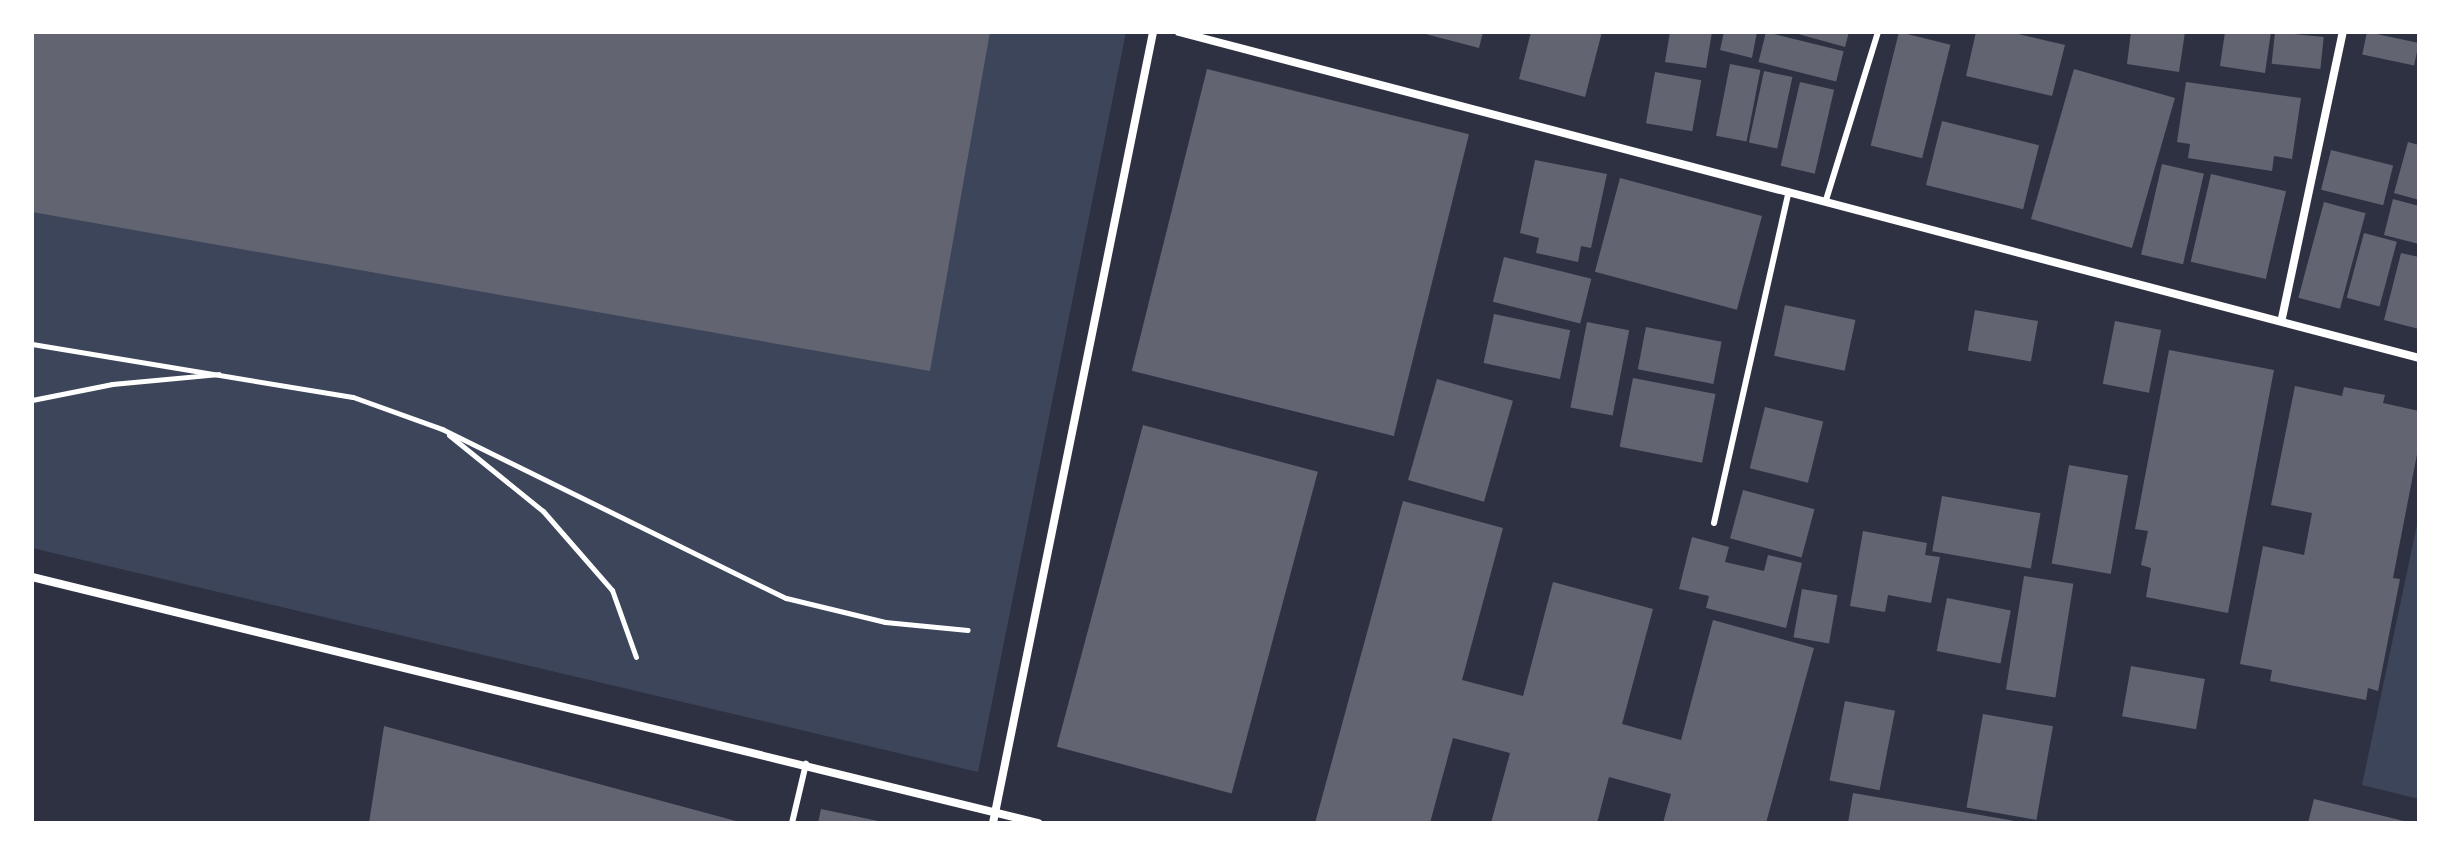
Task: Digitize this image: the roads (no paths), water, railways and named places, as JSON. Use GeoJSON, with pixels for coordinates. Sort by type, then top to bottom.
{"type":"FeatureCollection","features":[{"type":"Feature","properties":{"kind":"street"},"geometry":{"type":"LineString","coordinates":[[993,823],[1153,32]]}},
{"type":"Feature","properties":{"kind":"street"},"geometry":{"type":"LineString","coordinates":[[1179,32],[2282,318],[2419,358]]}},
{"type":"Feature","properties":{"kind":"street"},"geometry":{"type":"LineString","coordinates":[[2282,318],[2343,32]]}},
{"type":"Feature","properties":{"kind":"street"},"geometry":{"type":"LineString","coordinates":[[32,577],[806,763],[1038,823]]}},
{"type":"Feature","properties":{"kind":"lane"},"geometry":{"type":"LineString","coordinates":[[1826,200],[1878,32]]}},
{"type":"Feature","properties":{"kind":"lane"},"geometry":{"type":"LineString","coordinates":[[1714,523],[1789,191]]}},
{"type":"Feature","properties":{"kind":"lane"},"geometry":{"type":"LineString","coordinates":[[792,823],[806,763]]}}]}
